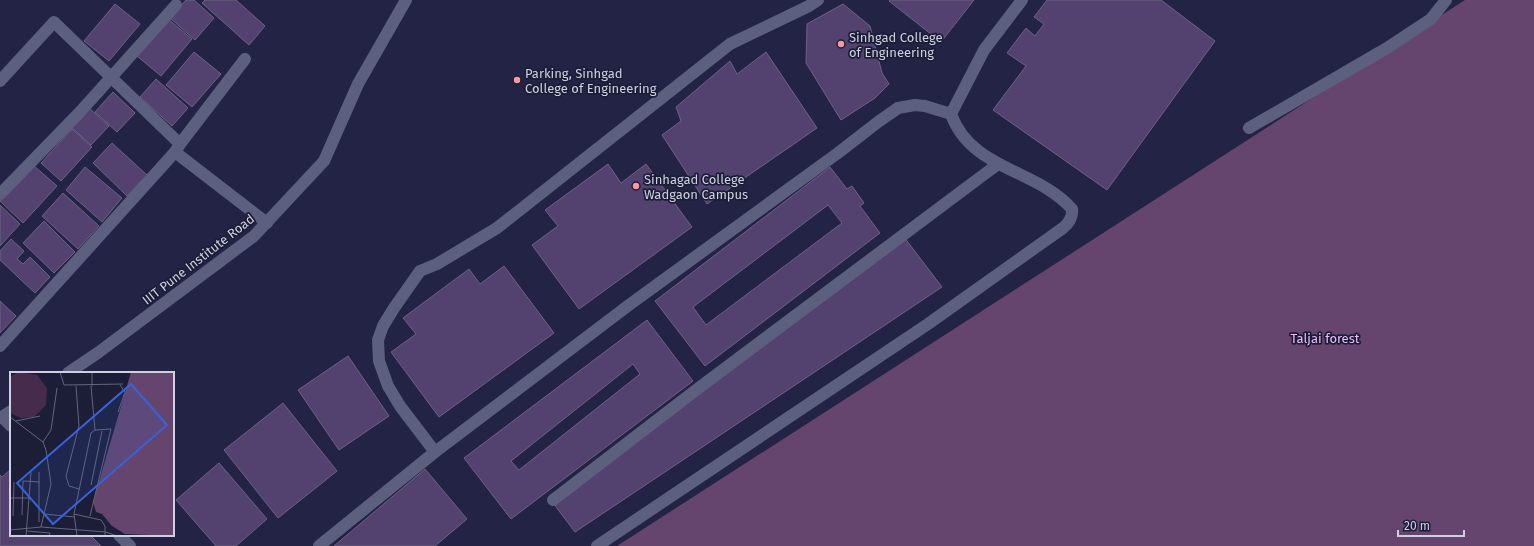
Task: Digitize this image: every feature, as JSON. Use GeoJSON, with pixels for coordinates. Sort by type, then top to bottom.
{"type":"FeatureCollection","features":[{"type":"Feature","properties":{"kind":"street","name":"IIIT Pune Institute Road"},"geometry":{"type":"LineString","coordinates":[[69,372],[99,352],[254,236],[324,161],[358,84],[406,0]]}},
{"type":"Feature","properties":{"kind":"street"},"geometry":{"type":"LineString","coordinates":[[435,452],[400,406],[388,386],[379,362],[378,340],[383,326],[420,272],[437,264],[497,228],[730,44],[809,6],[818,0]]}},
{"type":"Feature","properties":{"kind":"street"},"geometry":{"type":"LineString","coordinates":[[597,546],[928,324],[1063,228],[1069,222],[1072,217],[1072,209],[1057,194],[1044,186],[998,164],[982,154],[965,139],[957,129],[951,114],[984,50],[1022,0]]}},
{"type":"Feature","properties":{"kind":"street"},"geometry":{"type":"LineString","coordinates":[[1248,128],[1387,48],[1431,19],[1446,0]]}},
{"type":"Feature","properties":{"kind":"street"},"geometry":{"type":"LineString","coordinates":[[0,194],[111,77],[176,5]]}},
{"type":"Feature","properties":{"kind":"street"},"geometry":{"type":"LineString","coordinates":[[0,81],[54,22],[111,77],[177,148],[267,223]]}},
{"type":"Feature","properties":{"kind":"street"},"geometry":{"type":"LineString","coordinates":[[0,346],[177,148],[245,59]]}},
{"type":"Feature","properties":{"kind":"street"},"geometry":{"type":"LineString","coordinates":[[319,546],[435,452],[629,305],[898,108],[915,105],[925,106],[951,114]]}},
{"type":"Feature","properties":{"kind":"street"},"geometry":{"type":"LineString","coordinates":[[553,500],[696,390],[998,164]]}},
{"type":"Feature","properties":{"kind":"street"},"geometry":{"type":"LineString","coordinates":[[4,415],[10,424]]}},
{"type":"Feature","properties":{"kind":"street"},"geometry":{"type":"LineString","coordinates":[[120,536],[130,546]]}},
{"type":"Feature","properties":{"kind":"shaded area","name":"Sinhagad College Wadgaon Campus"},"geometry":{"type":"Polygon","coordinates":[[[0,0],[1505,0],[823,546],[0,546],[0,0]]]}},
{"type":"Feature","properties":{"kind":"green space","name":"Taljai forest"},"geometry":{"type":"Polygon","coordinates":[[[1465,0],[1534,0],[1534,546],[617,546],[1465,0]]]}},
{"type":"Feature","properties":{"kind":"building"},"geometry":{"type":"Polygon","coordinates":[[[186,0],[194,0],[214,18],[195,40],[170,18],[186,0]]]}},
{"type":"Feature","properties":{"kind":"building"},"geometry":{"type":"Polygon","coordinates":[[[205,0],[236,0],[265,26],[249,45],[202,3],[205,0]]]}},
{"type":"Feature","properties":{"kind":"building"},"geometry":{"type":"Polygon","coordinates":[[[974,0],[941,42],[889,1],[974,0]]]}},
{"type":"Feature","properties":{"kind":"building"},"geometry":{"type":"Polygon","coordinates":[[[1047,0],[1161,0],[1215,41],[1107,190],[993,110],[1026,66],[1007,53],[1026,28],[1035,36],[1044,24],[1034,17],[1047,0]]]}},
{"type":"Feature","properties":{"kind":"building"},"geometry":{"type":"Polygon","coordinates":[[[115,4],[140,24],[109,61],[84,41],[115,4]]]}},
{"type":"Feature","properties":{"kind":"building","name":"Sinhgad College of Engineering"},"geometry":{"type":"Polygon","coordinates":[[[843,4],[870,26],[882,73],[889,84],[875,98],[841,120],[806,63],[807,24],[843,4]]]}},
{"type":"Feature","properties":{"kind":"building"},"geometry":{"type":"Polygon","coordinates":[[[168,19],[192,39],[161,76],[137,56],[168,19]]]}},
{"type":"Feature","properties":{"kind":"building"},"geometry":{"type":"Polygon","coordinates":[[[194,52],[221,74],[192,107],[166,85],[194,52]]]}},
{"type":"Feature","properties":{"kind":"building"},"geometry":{"type":"Polygon","coordinates":[[[766,52],[817,128],[707,204],[662,135],[681,121],[676,107],[730,61],[737,74],[766,52]]]}},
{"type":"Feature","properties":{"kind":"building"},"geometry":{"type":"Polygon","coordinates":[[[156,79],[188,108],[172,126],[140,97],[156,79]]]}},
{"type":"Feature","properties":{"kind":"building"},"geometry":{"type":"Polygon","coordinates":[[[113,92],[135,113],[117,132],[95,112],[113,92]]]}},
{"type":"Feature","properties":{"kind":"building"},"geometry":{"type":"Polygon","coordinates":[[[88,107],[109,126],[91,145],[70,126],[88,107]]]}},
{"type":"Feature","properties":{"kind":"building"},"geometry":{"type":"Polygon","coordinates":[[[72,129],[92,147],[61,181],[41,163],[72,129]]]}},
{"type":"Feature","properties":{"kind":"building"},"geometry":{"type":"Polygon","coordinates":[[[112,143],[147,175],[127,196],[93,163],[112,143]]]}},
{"type":"Feature","properties":{"kind":"building"},"geometry":{"type":"Polygon","coordinates":[[[608,164],[621,183],[646,164],[692,227],[579,309],[532,245],[558,226],[545,210],[608,164]]]}},
{"type":"Feature","properties":{"kind":"building"},"geometry":{"type":"Polygon","coordinates":[[[33,165],[57,186],[23,223],[0,201],[33,165]]]}},
{"type":"Feature","properties":{"kind":"building"},"geometry":{"type":"Polygon","coordinates":[[[85,167],[122,198],[102,222],[66,190],[85,167]]]}},
{"type":"Feature","properties":{"kind":"building"},"geometry":{"type":"Polygon","coordinates":[[[830,167],[847,189],[852,186],[864,203],[860,206],[880,233],[705,366],[655,301],[830,167]],[[828,205],[693,307],[706,325],[842,223],[828,205]]]}},
{"type":"Feature","properties":{"kind":"building"},"geometry":{"type":"Polygon","coordinates":[[[63,193],[99,226],[78,249],[42,216],[63,193]]]}},
{"type":"Feature","properties":{"kind":"building"},"geometry":{"type":"Polygon","coordinates":[[[0,205],[20,224],[0,246],[0,205]]]}},
{"type":"Feature","properties":{"kind":"building"},"geometry":{"type":"Polygon","coordinates":[[[44,221],[75,252],[54,273],[23,243],[44,221]]]}},
{"type":"Feature","properties":{"kind":"building"},"geometry":{"type":"Polygon","coordinates":[[[904,237],[942,287],[575,532],[553,503],[904,237]]]}},
{"type":"Feature","properties":{"kind":"building"},"geometry":{"type":"Polygon","coordinates":[[[11,239],[24,251],[17,259],[23,264],[30,257],[50,277],[35,293],[0,260],[0,251],[11,239]]]}},
{"type":"Feature","properties":{"kind":"building"},"geometry":{"type":"Polygon","coordinates":[[[504,266],[554,333],[439,417],[391,352],[416,334],[403,318],[469,269],[480,284],[504,266]]]}},
{"type":"Feature","properties":{"kind":"building"},"geometry":{"type":"Polygon","coordinates":[[[0,301],[16,316],[0,333],[0,301]]]}},
{"type":"Feature","properties":{"kind":"building"},"geometry":{"type":"Polygon","coordinates":[[[647,320],[693,381],[511,519],[464,458],[647,320]],[[633,364],[511,461],[519,470],[640,374],[633,364]]]}},
{"type":"Feature","properties":{"kind":"building"},"geometry":{"type":"Polygon","coordinates":[[[348,356],[389,416],[339,450],[298,390],[348,356]]]}},
{"type":"Feature","properties":{"kind":"building"},"geometry":{"type":"Polygon","coordinates":[[[283,403],[337,471],[278,518],[224,450],[283,403]]]}},
{"type":"Feature","properties":{"kind":"building"},"geometry":{"type":"Polygon","coordinates":[[[219,463],[267,519],[236,546],[216,546],[176,500],[219,463]]]}},
{"type":"Feature","properties":{"kind":"building"},"geometry":{"type":"Polygon","coordinates":[[[425,469],[467,519],[435,546],[334,546],[425,469]]]}},
{"type":"Feature","properties":{"kind":"building"},"geometry":{"type":"Polygon","coordinates":[[[10,470],[10,536],[91,536],[101,546],[0,546],[0,475],[2,477],[10,470]]]}},
{"type":"Feature","properties":{"kind":"place","name":"Sinhgad College of Engineering"},"geometry":{"type":"Point","coordinates":[841,44]}},
{"type":"Feature","properties":{"kind":"place","name":"Parking, Sinhgad College of Engineering"},"geometry":{"type":"Point","coordinates":[517,80]}},
{"type":"Feature","properties":{"kind":"place","name":"Sinhagad College Wadgaon Campus"},"geometry":{"type":"Point","coordinates":[636,186]}}]}
